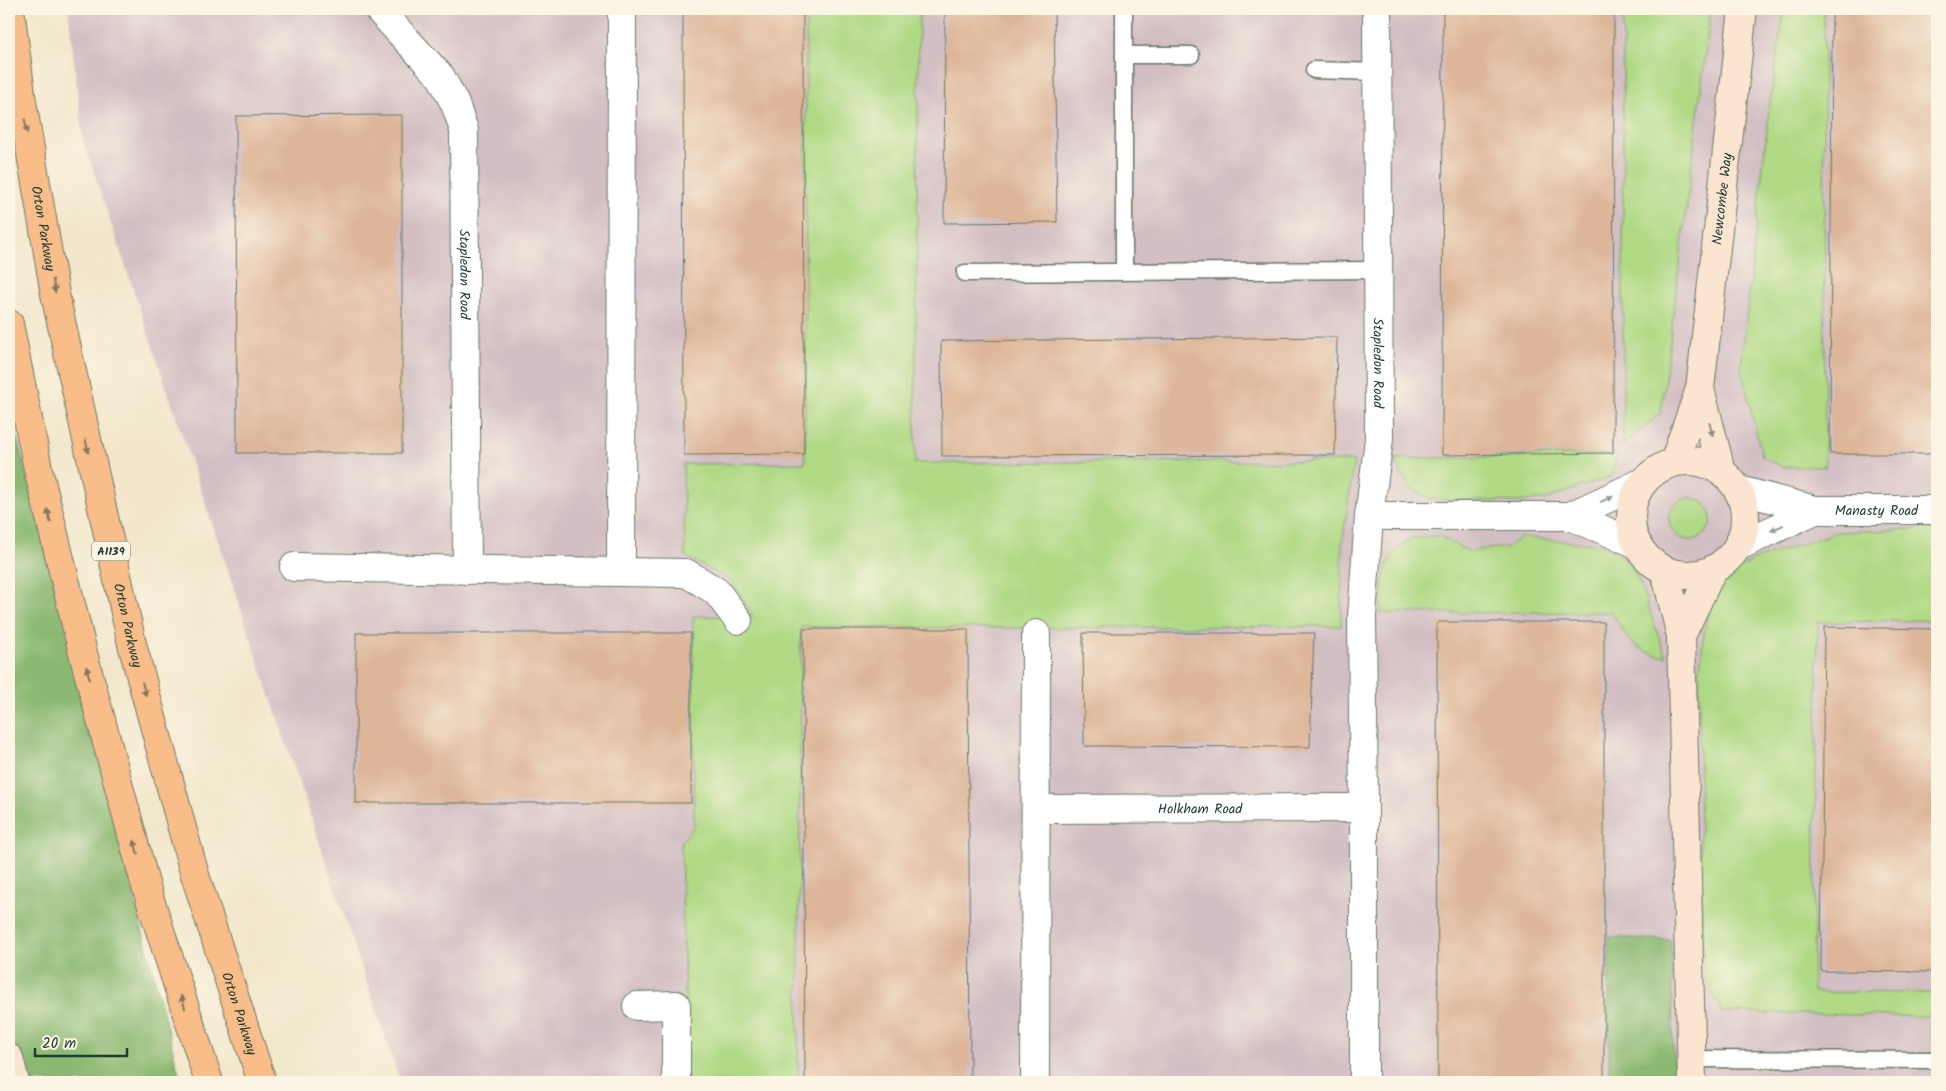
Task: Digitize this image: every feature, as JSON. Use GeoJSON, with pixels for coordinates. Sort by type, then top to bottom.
{"type":"FeatureCollection","features":[{"type":"Feature","properties":{"kind":"main road","name":"Orton Parkway"},"geometry":{"type":"LineString","coordinates":[[10,9],[22,102],[55,294],[132,644],[194,872],[262,1082]]}},
{"type":"Feature","properties":{"kind":"main road"},"geometry":{"type":"LineString","coordinates":[[9,324],[38,469],[84,657],[146,887],[209,1082]]}},
{"type":"Feature","properties":{"kind":"street","name":"Stapledon Road"},"geometry":{"type":"LineString","coordinates":[[378,9],[440,77],[455,104],[464,130],[467,570]]}},
{"type":"Feature","properties":{"kind":"street"},"geometry":{"type":"LineString","coordinates":[[621,571],[622,9]]}},
{"type":"Feature","properties":{"kind":"street","name":"Stapledon Road"},"geometry":{"type":"LineString","coordinates":[[1369,516],[1379,439],[1377,9]]}},
{"type":"Feature","properties":{"kind":"street","name":"Newcombe Way"},"geometry":{"type":"LineString","coordinates":[[1674,462],[1700,389],[1743,9]]}},
{"type":"Feature","properties":{"kind":"street","name":"Newcombe Way"},"geometry":{"type":"LineString","coordinates":[[1700,389],[1721,470]]}},
{"type":"Feature","properties":{"kind":"street"},"geometry":{"type":"LineString","coordinates":[[1570,516],[1643,482],[1658,468],[1674,462],[1694,460],[1721,470],[1739,490],[1746,509],[1745,529],[1739,546],[1726,562],[1712,571],[1692,576],[1665,571],[1648,560],[1637,544],[1631,526],[1632,505],[1643,482]]}},
{"type":"Feature","properties":{"kind":"street","name":"Manasty Road"},"geometry":{"type":"LineString","coordinates":[[1739,490],[1815,510],[1937,510]]}},
{"type":"Feature","properties":{"kind":"street","name":"Manasty Road"},"geometry":{"type":"LineString","coordinates":[[1739,546],[1815,510]]}},
{"type":"Feature","properties":{"kind":"street"},"geometry":{"type":"LineString","coordinates":[[1364,1082],[1362,616],[1369,516],[1570,516],[1637,544]]}},
{"type":"Feature","properties":{"kind":"street"},"geometry":{"type":"LineString","coordinates":[[294,567],[686,573],[716,591],[738,620]]}},
{"type":"Feature","properties":{"kind":"street"},"geometry":{"type":"LineString","coordinates":[[1665,571],[1681,636],[1691,1071]]}},
{"type":"Feature","properties":{"kind":"street"},"geometry":{"type":"LineString","coordinates":[[1681,636],[1712,571]]}},
{"type":"Feature","properties":{"kind":"street"},"geometry":{"type":"LineString","coordinates":[[1035,1082],[1036,634]]}},
{"type":"Feature","properties":{"kind":"street","name":"Holkham Road"},"geometry":{"type":"LineString","coordinates":[[1036,809],[1364,808]]}},
{"type":"Feature","properties":{"kind":"street"},"geometry":{"type":"LineString","coordinates":[[637,1006],[676,1005],[676,1082]]}},
{"type":"Feature","properties":{"kind":"street"},"geometry":{"type":"LineString","coordinates":[[9,1058],[15,1082]]}},
{"type":"Feature","properties":{"kind":"lane"},"geometry":{"type":"LineString","coordinates":[[1124,9],[1124,271]]}},
{"type":"Feature","properties":{"kind":"lane"},"geometry":{"type":"LineString","coordinates":[[1124,55],[1191,55]]}},
{"type":"Feature","properties":{"kind":"lane"},"geometry":{"type":"LineString","coordinates":[[1314,70],[1377,72]]}},
{"type":"Feature","properties":{"kind":"lane"},"geometry":{"type":"LineString","coordinates":[[965,273],[1378,270]]}},
{"type":"Feature","properties":{"kind":"lane"},"geometry":{"type":"LineString","coordinates":[[1691,1071],[1937,1060]]}},
{"type":"Feature","properties":{"kind":"shaded area"},"geometry":{"type":"Polygon","coordinates":[[[68,9],[1937,9],[1937,1082],[400,1082],[83,140],[68,9]]]}},
{"type":"Feature","properties":{"kind":"green space"},"geometry":{"type":"Polygon","coordinates":[[[806,9],[919,9],[915,463],[1354,461],[1342,544],[1341,626],[801,627],[798,1082],[687,1082],[681,842],[694,826],[693,616],[753,617],[733,582],[685,556],[683,464],[805,463],[806,9]]]}},
{"type":"Feature","properties":{"kind":"green space"},"geometry":{"type":"Polygon","coordinates":[[[1623,9],[1711,9],[1661,413],[1623,444],[1623,9]]]}},
{"type":"Feature","properties":{"kind":"green space"},"geometry":{"type":"Polygon","coordinates":[[[1784,9],[1824,9],[1825,467],[1782,467],[1762,456],[1741,368],[1769,110],[1784,9]]]}},
{"type":"Feature","properties":{"kind":"green space"},"geometry":{"type":"Polygon","coordinates":[[[9,405],[181,1082],[20,1082],[9,1051],[9,405]]]}},
{"type":"Feature","properties":{"kind":"green space"},"geometry":{"type":"Polygon","coordinates":[[[1617,454],[1612,476],[1546,499],[1517,502],[1431,499],[1412,490],[1394,459],[1617,454]]]}},
{"type":"Feature","properties":{"kind":"green space"},"geometry":{"type":"Polygon","coordinates":[[[1690,498],[1705,504],[1711,519],[1705,534],[1690,540],[1675,534],[1669,519],[1675,504],[1690,498]]]}},
{"type":"Feature","properties":{"kind":"green space"},"geometry":{"type":"Polygon","coordinates":[[[1937,528],[1937,620],[1818,622],[1813,992],[1937,993],[1937,1017],[1722,1012],[1704,975],[1700,854],[1699,677],[1704,631],[1711,598],[1725,576],[1757,559],[1837,532],[1937,528]]]}},
{"type":"Feature","properties":{"kind":"green space"},"geometry":{"type":"Polygon","coordinates":[[[1439,536],[1468,551],[1508,547],[1521,537],[1604,545],[1627,559],[1639,581],[1666,657],[1638,647],[1627,637],[1611,612],[1380,613],[1384,572],[1391,556],[1411,538],[1439,536]]]}},
{"type":"Feature","properties":{"kind":"green space"},"geometry":{"type":"Polygon","coordinates":[[[1609,937],[1671,940],[1674,1082],[1609,1082],[1609,937]]]}},
{"type":"Feature","properties":{"kind":"building"},"geometry":{"type":"Polygon","coordinates":[[[683,9],[803,9],[804,454],[684,455],[683,9]]]}},
{"type":"Feature","properties":{"kind":"building"},"geometry":{"type":"Polygon","coordinates":[[[945,9],[1054,9],[1057,222],[944,223],[945,9]]]}},
{"type":"Feature","properties":{"kind":"building"},"geometry":{"type":"Polygon","coordinates":[[[1443,9],[1614,9],[1613,453],[1442,455],[1443,9]]]}},
{"type":"Feature","properties":{"kind":"building"},"geometry":{"type":"Polygon","coordinates":[[[1832,9],[1937,9],[1937,454],[1830,454],[1832,9]]]}},
{"type":"Feature","properties":{"kind":"building"},"geometry":{"type":"Polygon","coordinates":[[[402,115],[402,453],[237,453],[236,116],[402,115]]]}},
{"type":"Feature","properties":{"kind":"building"},"geometry":{"type":"Polygon","coordinates":[[[1337,337],[1335,455],[942,456],[941,341],[1337,337]]]}},
{"type":"Feature","properties":{"kind":"building"},"geometry":{"type":"Polygon","coordinates":[[[1437,622],[1604,622],[1604,1082],[1438,1082],[1437,622]]]}},
{"type":"Feature","properties":{"kind":"building"},"geometry":{"type":"Polygon","coordinates":[[[1824,627],[1937,629],[1937,972],[1821,971],[1824,627]]]}},
{"type":"Feature","properties":{"kind":"building"},"geometry":{"type":"Polygon","coordinates":[[[803,629],[968,629],[970,1082],[805,1082],[803,629]]]}},
{"type":"Feature","properties":{"kind":"building"},"geometry":{"type":"Polygon","coordinates":[[[356,633],[691,633],[691,803],[356,803],[356,633]]]}},
{"type":"Feature","properties":{"kind":"building"},"geometry":{"type":"Polygon","coordinates":[[[1083,633],[1314,633],[1310,747],[1084,746],[1083,633]]]}}]}
